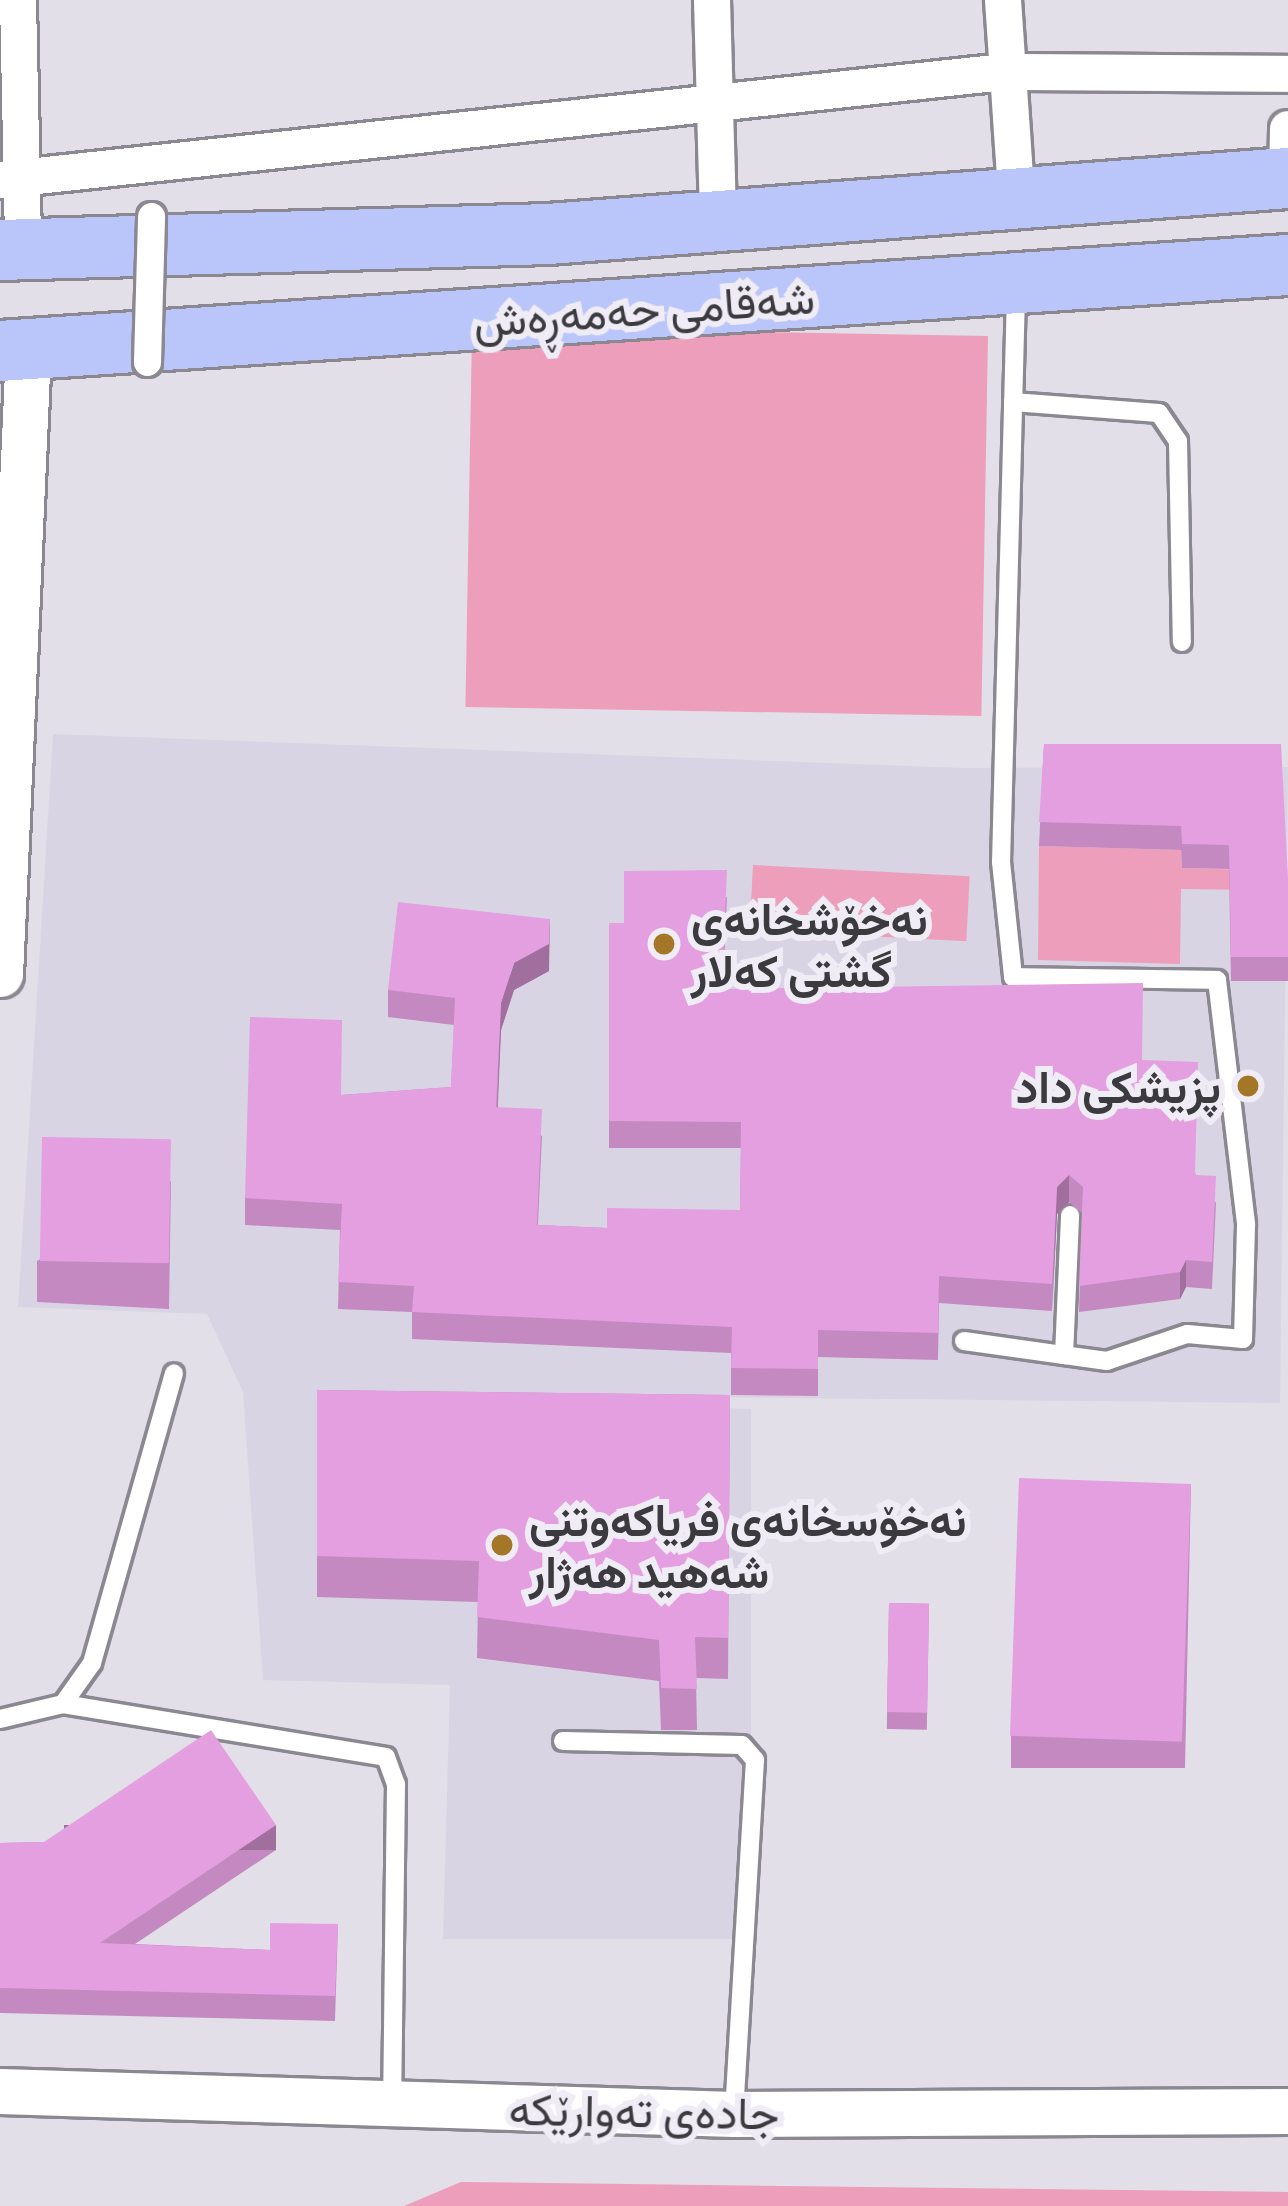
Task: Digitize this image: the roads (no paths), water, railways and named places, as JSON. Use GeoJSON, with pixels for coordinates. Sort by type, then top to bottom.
{"type":"FeatureCollection","features":[{"type":"Feature","properties":{"kind":"highway","name":"شەقامی حەمەڕەش"},"geometry":{"type":"LineString","coordinates":[[12,249],[548,234],[1016,191],[1287,178]]}},
{"type":"Feature","properties":{"kind":"highway","name":"شەقامی حەمەڕەش"},"geometry":{"type":"LineString","coordinates":[[14,350],[1288,265]]}},
{"type":"Feature","properties":{"kind":"street"},"geometry":{"type":"LineString","coordinates":[[12,249],[18,0]]}},
{"type":"Feature","properties":{"kind":"street"},"geometry":{"type":"LineString","coordinates":[[712,0],[719,100],[718,216]]}},
{"type":"Feature","properties":{"kind":"street"},"geometry":{"type":"LineString","coordinates":[[1003,0],[1004,72],[1016,191]]}},
{"type":"Feature","properties":{"kind":"street"},"geometry":{"type":"LineString","coordinates":[[12,179],[1004,72],[1288,74]]}},
{"type":"Feature","properties":{"kind":"street"},"geometry":{"type":"LineString","coordinates":[[1287,178],[1288,129]]}},
{"type":"Feature","properties":{"kind":"street"},"geometry":{"type":"LineString","coordinates":[[147,362],[151,216]]}},
{"type":"Feature","properties":{"kind":"street"},"geometry":{"type":"LineString","coordinates":[[0,974],[14,350]]}},
{"type":"Feature","properties":{"kind":"street","name":"جادەی تەوارێکە"},"geometry":{"type":"LineString","coordinates":[[0,2091],[734,2114],[1288,2111]]}},
{"type":"Feature","properties":{"kind":"lane"},"geometry":{"type":"LineString","coordinates":[[964,1341],[1107,1361],[1187,1334],[1244,1339],[1246,1225],[1217,980],[1013,977],[1001,862],[1016,283]]}},
{"type":"Feature","properties":{"kind":"lane"},"geometry":{"type":"LineString","coordinates":[[1013,402],[1159,413],[1178,441],[1182,642]]}},
{"type":"Feature","properties":{"kind":"lane"},"geometry":{"type":"LineString","coordinates":[[1064,1355],[1070,1215]]}},
{"type":"Feature","properties":{"kind":"lane"},"geometry":{"type":"LineString","coordinates":[[63,1704],[92,1663],[174,1373]]}},
{"type":"Feature","properties":{"kind":"lane"},"geometry":{"type":"LineString","coordinates":[[0,1719],[63,1704],[386,1756],[396,1784],[392,2103]]}},
{"type":"Feature","properties":{"kind":"lane"},"geometry":{"type":"LineString","coordinates":[[563,1741],[742,1745],[755,1760],[734,2114]]}},
{"type":"Feature","properties":{"kind":"place","name":"نەخۆشخانەی گشتی کەلار"},"geometry":{"type":"Point","coordinates":[664,944]}},
{"type":"Feature","properties":{"kind":"place","name":"پزیشکی داد"},"geometry":{"type":"Point","coordinates":[1248,1086]}},
{"type":"Feature","properties":{"kind":"place","name":"نەخۆسخانەی فریاکەوتنی شەهید هەژار"},"geometry":{"type":"Point","coordinates":[502,1545]}}]}
